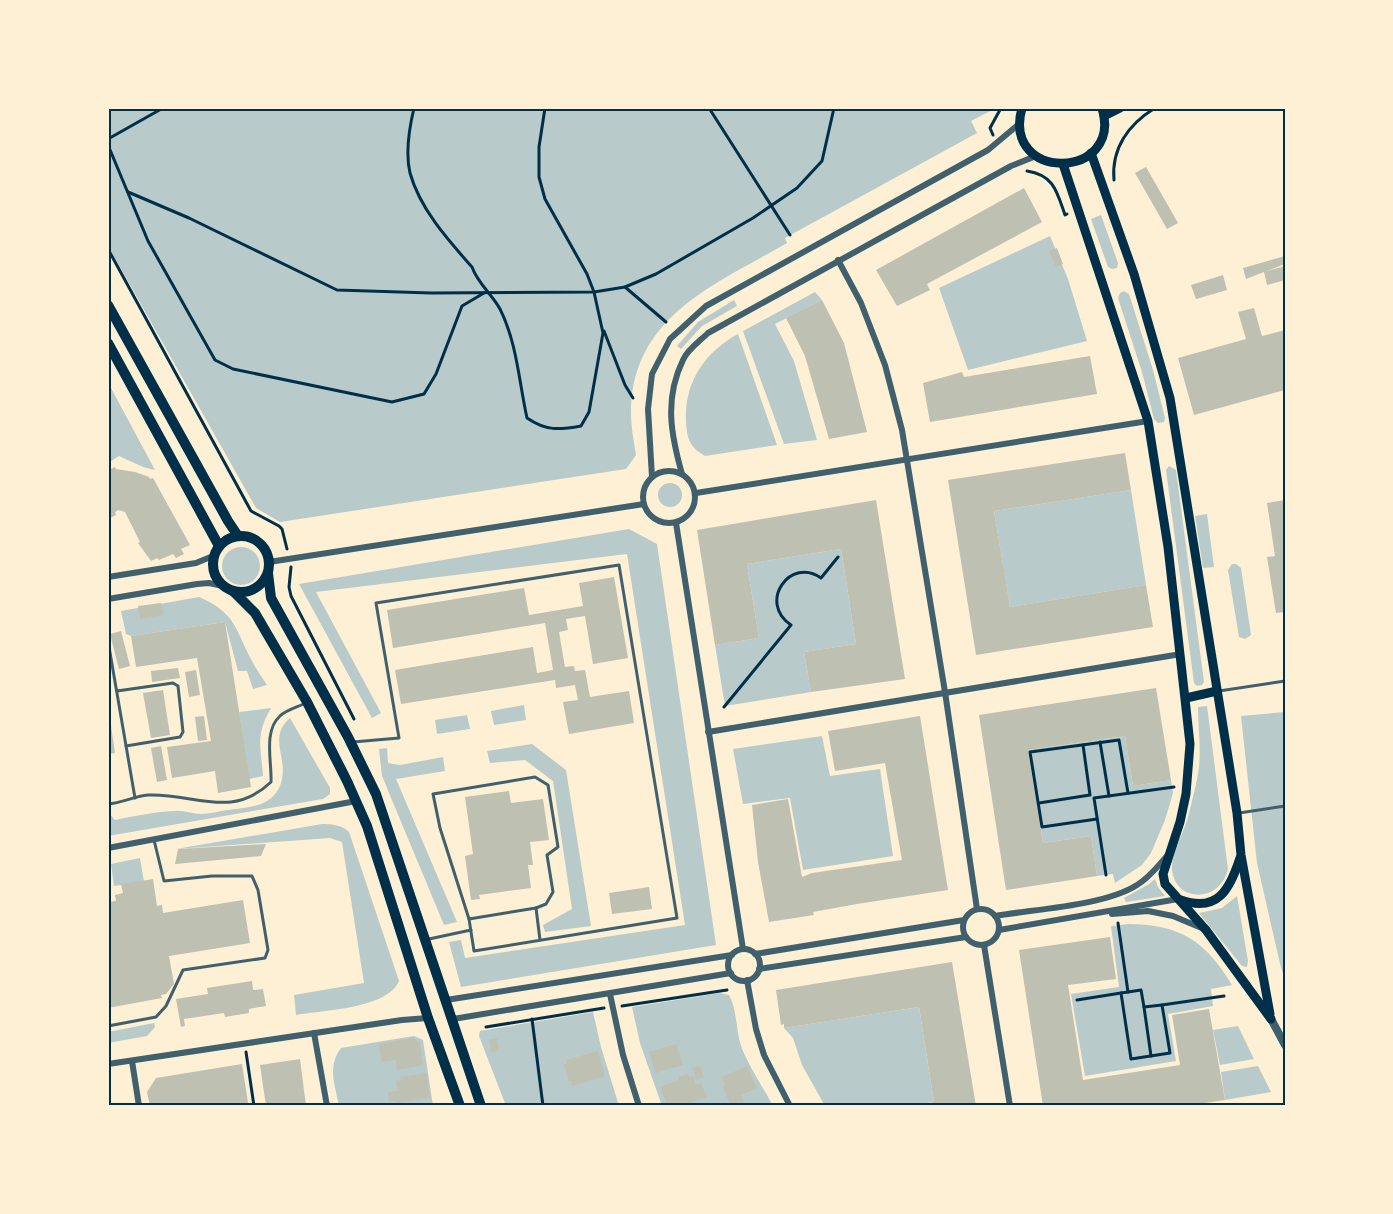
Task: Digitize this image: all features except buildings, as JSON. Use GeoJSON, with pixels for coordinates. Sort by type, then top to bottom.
{"type":"FeatureCollection","features":[{"type":"Feature","properties":{"kind":"main road"},"geometry":{"type":"LineString","coordinates":[[1022,108],[1019,124],[1023,138],[1036,156],[1056,164],[1084,158],[1091,153],[1102,137],[1103,112],[1119,108]]}},
{"type":"Feature","properties":{"kind":"main road"},"geometry":{"type":"LineString","coordinates":[[1091,153],[1134,274],[1170,398],[1237,813],[1241,855],[1271,1019]]}},
{"type":"Feature","properties":{"kind":"main road"},"geometry":{"type":"LineString","coordinates":[[1063,164],[1148,421],[1168,547],[1191,744],[1186,794],[1180,822],[1163,874],[1168,890],[1206,930],[1271,1019]]}},
{"type":"Feature","properties":{"kind":"main road"},"geometry":{"type":"LineString","coordinates":[[108,305],[238,536]]}},
{"type":"Feature","properties":{"kind":"main road"},"geometry":{"type":"LineString","coordinates":[[108,343],[216,551],[213,572],[255,613],[336,757],[367,826],[428,1018],[460,1106]]}},
{"type":"Feature","properties":{"kind":"main road"},"geometry":{"type":"LineString","coordinates":[[216,551],[231,537],[238,536],[255,540],[267,553],[271,598],[351,742],[376,794],[481,1106]]}},
{"type":"Feature","properties":{"kind":"main road"},"geometry":{"type":"LineString","coordinates":[[228,589],[250,591],[258,587],[268,567]]}},
{"type":"Feature","properties":{"kind":"main road"},"geometry":{"type":"LineString","coordinates":[[1186,698],[1217,691]]}},
{"type":"Feature","properties":{"kind":"main road"},"geometry":{"type":"LineString","coordinates":[[1178,899],[1199,903],[1215,899],[1223,894],[1229,888],[1241,855]]}},
{"type":"Feature","properties":{"kind":"street"},"geometry":{"type":"LineString","coordinates":[[652,477],[648,409],[652,374],[670,339],[706,306],[988,150],[1019,124]]}},
{"type":"Feature","properties":{"kind":"street"},"geometry":{"type":"LineString","coordinates":[[682,474],[673,441],[670,418],[674,388],[683,358],[708,333],[1011,166],[1036,156]]}},
{"type":"Feature","properties":{"kind":"street"},"geometry":{"type":"LineString","coordinates":[[838,260],[861,303],[885,365],[902,430],[945,692],[977,909]]}},
{"type":"Feature","properties":{"kind":"street"},"geometry":{"type":"LineString","coordinates":[[696,493],[1148,421]]}},
{"type":"Feature","properties":{"kind":"street"},"geometry":{"type":"LineString","coordinates":[[667,471],[682,474],[689,480],[696,493],[695,505],[691,513],[676,523],[660,522],[647,512],[644,504],[644,489],[652,477],[667,471]]}},
{"type":"Feature","properties":{"kind":"street"},"geometry":{"type":"LineString","coordinates":[[268,567],[644,504]]}},
{"type":"Feature","properties":{"kind":"street"},"geometry":{"type":"LineString","coordinates":[[676,523],[743,949]]}},
{"type":"Feature","properties":{"kind":"street"},"geometry":{"type":"LineString","coordinates":[[108,577],[196,563],[216,551]]}},
{"type":"Feature","properties":{"kind":"street"},"geometry":{"type":"LineString","coordinates":[[108,599],[197,584],[209,584],[228,589]]}},
{"type":"Feature","properties":{"kind":"street"},"geometry":{"type":"LineString","coordinates":[[708,732],[1181,654]]}},
{"type":"Feature","properties":{"kind":"street"},"geometry":{"type":"LineString","coordinates":[[108,848],[356,801]]}},
{"type":"Feature","properties":{"kind":"street"},"geometry":{"type":"LineString","coordinates":[[995,916],[1118,895],[1148,878],[1170,853]]}},
{"type":"Feature","properties":{"kind":"street"},"geometry":{"type":"LineString","coordinates":[[999,930],[1178,899]]}},
{"type":"Feature","properties":{"kind":"street"},"geometry":{"type":"LineString","coordinates":[[989,910],[995,916],[999,930],[993,940],[984,945],[976,944],[966,937],[964,920],[971,911],[989,910]]}},
{"type":"Feature","properties":{"kind":"street"},"geometry":{"type":"LineString","coordinates":[[1094,915],[1148,912],[1173,916],[1206,930]]}},
{"type":"Feature","properties":{"kind":"street"},"geometry":{"type":"LineString","coordinates":[[743,949],[755,954],[964,920]]}},
{"type":"Feature","properties":{"kind":"street"},"geometry":{"type":"LineString","coordinates":[[759,969],[966,937]]}},
{"type":"Feature","properties":{"kind":"street"},"geometry":{"type":"LineString","coordinates":[[984,945],[1010,1106]]}},
{"type":"Feature","properties":{"kind":"street"},"geometry":{"type":"LineString","coordinates":[[446,1000],[732,955],[743,949]]}},
{"type":"Feature","properties":{"kind":"street"},"geometry":{"type":"LineString","coordinates":[[732,955],[729,964],[731,973],[739,980],[747,980],[753,978],[759,969],[760,963],[755,954]]}},
{"type":"Feature","properties":{"kind":"street"},"geometry":{"type":"LineString","coordinates":[[453,1019],[731,973]]}},
{"type":"Feature","properties":{"kind":"street"},"geometry":{"type":"LineString","coordinates":[[747,980],[756,1029],[764,1055],[790,1106]]}},
{"type":"Feature","properties":{"kind":"street"},"geometry":{"type":"LineString","coordinates":[[610,994],[623,1055],[639,1106]]}},
{"type":"Feature","properties":{"kind":"street"},"geometry":{"type":"LineString","coordinates":[[108,1064],[428,1018]]}},
{"type":"Feature","properties":{"kind":"street"},"geometry":{"type":"LineString","coordinates":[[1271,1019],[1285,1045]]}},
{"type":"Feature","properties":{"kind":"street"},"geometry":{"type":"LineString","coordinates":[[314,1034],[327,1106]]}},
{"type":"Feature","properties":{"kind":"street"},"geometry":{"type":"LineString","coordinates":[[132,1061],[139,1106]]}},
{"type":"Feature","properties":{"kind":"lane"},"geometry":{"type":"LineString","coordinates":[[351,742],[399,738],[376,603],[619,565],[677,918],[474,951],[469,919],[440,828],[433,794],[535,777],[548,785],[558,847],[547,855],[553,892],[546,904],[536,908],[469,919]]}},
{"type":"Feature","properties":{"kind":"lane"},"geometry":{"type":"LineString","coordinates":[[108,641],[135,798]]}},
{"type":"Feature","properties":{"kind":"lane"},"geometry":{"type":"LineString","coordinates":[[1217,691],[1285,681]]}},
{"type":"Feature","properties":{"kind":"lane"},"geometry":{"type":"LineString","coordinates":[[117,691],[173,683],[178,686],[183,732],[180,737],[126,746]]}},
{"type":"Feature","properties":{"kind":"lane"},"geometry":{"type":"LineString","coordinates":[[108,804],[147,795],[214,802],[241,801],[259,793],[271,782],[270,745],[273,728],[280,716],[307,702]]}},
{"type":"Feature","properties":{"kind":"lane"},"geometry":{"type":"LineString","coordinates":[[1237,813],[1285,806]]}},
{"type":"Feature","properties":{"kind":"lane"},"geometry":{"type":"LineString","coordinates":[[108,1026],[156,1017],[166,1006],[183,970],[265,958],[268,950],[258,890],[252,876],[213,876],[164,881],[154,840]]}},
{"type":"Feature","properties":{"kind":"lane"},"geometry":{"type":"LineString","coordinates":[[536,908],[540,940]]}},
{"type":"Feature","properties":{"kind":"lane"},"geometry":{"type":"LineString","coordinates":[[425,940],[471,930]]}},
{"type":"Feature","properties":{"kind":"path"},"geometry":{"type":"LineString","coordinates":[[108,139],[163,108]]}},
{"type":"Feature","properties":{"kind":"path"},"geometry":{"type":"LineString","coordinates":[[414,108],[408,134],[410,171],[420,198],[472,267],[476,279],[499,307],[510,333],[527,418],[538,426],[560,430],[581,426],[589,412],[603,333],[594,292],[587,274],[545,199],[539,177],[539,147],[545,108]]}},
{"type":"Feature","properties":{"kind":"path"},"geometry":{"type":"LineString","coordinates":[[709,108],[790,236]]}},
{"type":"Feature","properties":{"kind":"path"},"geometry":{"type":"LineString","coordinates":[[128,192],[189,218],[337,290],[431,293],[594,292],[625,287],[656,274],[772,206],[796,188],[822,162],[834,108]]}},
{"type":"Feature","properties":{"kind":"path"},"geometry":{"type":"LineString","coordinates":[[996,138],[990,129],[1001,108]]}},
{"type":"Feature","properties":{"kind":"path"},"geometry":{"type":"LineString","coordinates":[[1116,187],[1114,177],[1117,152],[1123,138],[1139,117],[1155,108]]}},
{"type":"Feature","properties":{"kind":"path"},"geometry":{"type":"LineString","coordinates":[[108,145],[148,241],[216,360],[233,369],[392,402],[424,394],[436,374],[462,306],[486,291]]}},
{"type":"Feature","properties":{"kind":"path"},"geometry":{"type":"LineString","coordinates":[[1025,171],[1037,172],[1048,178],[1054,186],[1065,215],[1070,213]]}},
{"type":"Feature","properties":{"kind":"path"},"geometry":{"type":"LineString","coordinates":[[108,249],[251,511],[279,526],[286,543]]}},
{"type":"Feature","properties":{"kind":"path"},"geometry":{"type":"LineString","coordinates":[[625,287],[666,322]]}},
{"type":"Feature","properties":{"kind":"path"},"geometry":{"type":"LineString","coordinates":[[601,325],[625,385],[633,398]]}},
{"type":"Feature","properties":{"kind":"path"},"geometry":{"type":"LineString","coordinates":[[724,707],[791,625],[779,612],[777,602],[781,584],[788,578],[806,572],[821,578],[838,557]]}},
{"type":"Feature","properties":{"kind":"path"},"geometry":{"type":"LineString","coordinates":[[1097,819],[1042,827],[1030,752],[1119,740],[1128,793]]}},
{"type":"Feature","properties":{"kind":"path"},"geometry":{"type":"LineString","coordinates":[[1100,742],[1109,796]]}},
{"type":"Feature","properties":{"kind":"path"},"geometry":{"type":"LineString","coordinates":[[1083,745],[1106,875]]}},
{"type":"Feature","properties":{"kind":"path"},"geometry":{"type":"LineString","coordinates":[[1038,803],[1176,786]]}},
{"type":"Feature","properties":{"kind":"path"},"geometry":{"type":"LineString","coordinates":[[1117,921],[1128,992]]}},
{"type":"Feature","properties":{"kind":"path"},"geometry":{"type":"LineString","coordinates":[[625,1005],[727,990]]}},
{"type":"Feature","properties":{"kind":"path"},"geometry":{"type":"LineString","coordinates":[[1077,1000],[1141,990],[1151,1056]]}},
{"type":"Feature","properties":{"kind":"path"},"geometry":{"type":"LineString","coordinates":[[1121,993],[1131,1059],[1170,1053],[1162,1005]]}},
{"type":"Feature","properties":{"kind":"path"},"geometry":{"type":"LineString","coordinates":[[1144,1007],[1224,996]]}},
{"type":"Feature","properties":{"kind":"path"},"geometry":{"type":"LineString","coordinates":[[486,1027],[601,1009]]}},
{"type":"Feature","properties":{"kind":"path"},"geometry":{"type":"LineString","coordinates":[[532,1019],[543,1106]]}},
{"type":"Feature","properties":{"kind":"path"},"geometry":{"type":"LineString","coordinates":[[244,1044],[254,1106]]}},
{"type":"Feature","properties":{"kind":"shaded area"},"geometry":{"type":"Polygon","coordinates":[[[108,108],[996,108],[971,121],[977,133],[785,238],[787,243],[706,290],[661,328],[645,352],[635,380],[631,414],[636,455],[626,469],[280,522],[256,508],[108,246],[108,108]]]}},
{"type":"Feature","properties":{"kind":"shaded area"},"geometry":{"type":"Polygon","coordinates":[[[1101,215],[1118,263],[1117,268],[1108,267],[1091,219],[1101,215]]]}},
{"type":"Feature","properties":{"kind":"shaded area"},"geometry":{"type":"Polygon","coordinates":[[[1050,236],[1068,279],[1087,341],[968,370],[939,288],[1050,236]]]}},
{"type":"Feature","properties":{"kind":"shaded area"},"geometry":{"type":"Polygon","coordinates":[[[1124,291],[1129,294],[1153,370],[1165,418],[1164,422],[1158,423],[1154,419],[1142,372],[1118,298],[1124,291]]]}},
{"type":"Feature","properties":{"kind":"shaded area"},"geometry":{"type":"Polygon","coordinates":[[[815,292],[822,300],[775,324],[794,361],[817,440],[784,444],[743,331],[815,292]]]}},
{"type":"Feature","properties":{"kind":"shaded area"},"geometry":{"type":"Polygon","coordinates":[[[734,300],[737,306],[702,326],[681,349],[677,346],[698,322],[734,300]]]}},
{"type":"Feature","properties":{"kind":"shaded area"},"geometry":{"type":"Polygon","coordinates":[[[738,334],[777,445],[705,456],[695,449],[688,437],[686,407],[689,393],[693,381],[707,359],[726,341],[738,334]]]}},
{"type":"Feature","properties":{"kind":"shaded area"},"geometry":{"type":"Polygon","coordinates":[[[111,388],[155,470],[119,456],[108,463],[108,396],[111,388]]]}},
{"type":"Feature","properties":{"kind":"shaded area"},"geometry":{"type":"Polygon","coordinates":[[[1169,466],[1176,470],[1204,682],[1197,686],[1194,683],[1166,470],[1169,466]]]}},
{"type":"Feature","properties":{"kind":"shaded area"},"geometry":{"type":"Polygon","coordinates":[[[670,483],[679,486],[682,495],[679,504],[670,507],[661,504],[658,495],[661,486],[670,483]]]}},
{"type":"Feature","properties":{"kind":"shaded area"},"geometry":{"type":"Polygon","coordinates":[[[1131,490],[1146,585],[1010,607],[994,511],[1131,490]]]}},
{"type":"Feature","properties":{"kind":"shaded area"},"geometry":{"type":"Polygon","coordinates":[[[1207,514],[1214,567],[1203,568],[1195,516],[1207,514]]]}},
{"type":"Feature","properties":{"kind":"shaded area"},"geometry":{"type":"Polygon","coordinates":[[[629,529],[657,544],[716,945],[461,987],[449,942],[461,940],[465,958],[685,925],[627,554],[316,592],[381,713],[372,718],[299,584],[629,529]]]}},
{"type":"Feature","properties":{"kind":"shaded area"},"geometry":{"type":"Polygon","coordinates":[[[241,547],[255,552],[260,566],[255,580],[241,585],[227,580],[222,566],[227,552],[241,547]]]}},
{"type":"Feature","properties":{"kind":"shaded area"},"geometry":{"type":"Polygon","coordinates":[[[841,549],[856,644],[804,652],[811,692],[725,706],[715,645],[759,638],[747,564],[841,549]]]}},
{"type":"Feature","properties":{"kind":"shaded area"},"geometry":{"type":"Polygon","coordinates":[[[1232,564],[1241,568],[1251,635],[1245,639],[1239,637],[1228,570],[1232,564]]]}},
{"type":"Feature","properties":{"kind":"shaded area"},"geometry":{"type":"Polygon","coordinates":[[[199,597],[228,616],[267,685],[253,689],[247,671],[238,671],[225,622],[131,636],[126,634],[121,611],[199,597]]]}},
{"type":"Feature","properties":{"kind":"shaded area"},"geometry":{"type":"Polygon","coordinates":[[[524,705],[526,720],[494,725],[491,711],[524,705]]]}},
{"type":"Feature","properties":{"kind":"shaded area"},"geometry":{"type":"Polygon","coordinates":[[[1207,706],[1228,869],[1216,888],[1198,895],[1181,889],[1175,881],[1172,864],[1188,817],[1198,773],[1200,752],[1198,707],[1207,706]]]}},
{"type":"Feature","properties":{"kind":"shaded area"},"geometry":{"type":"Polygon","coordinates":[[[271,708],[261,734],[263,776],[249,779],[239,712],[271,708]]]}},
{"type":"Feature","properties":{"kind":"shaded area"},"geometry":{"type":"Polygon","coordinates":[[[1285,712],[1285,979],[1257,863],[1241,716],[1285,712]]]}},
{"type":"Feature","properties":{"kind":"shaded area"},"geometry":{"type":"Polygon","coordinates":[[[467,715],[470,729],[437,734],[435,720],[467,715]]]}},
{"type":"Feature","properties":{"kind":"shaded area"},"geometry":{"type":"Polygon","coordinates":[[[290,718],[330,788],[330,794],[323,799],[108,836],[108,812],[115,820],[177,811],[208,814],[267,801],[281,783],[283,765],[280,733],[290,718]]]}},
{"type":"Feature","properties":{"kind":"shaded area"},"geometry":{"type":"Polygon","coordinates":[[[822,736],[830,776],[880,769],[893,856],[803,870],[790,798],[743,804],[733,749],[822,736]]]}},
{"type":"Feature","properties":{"kind":"shaded area"},"geometry":{"type":"Polygon","coordinates":[[[1125,736],[1133,786],[1171,780],[1173,793],[1151,853],[1142,865],[1115,883],[1113,874],[1097,876],[1091,836],[1043,843],[1028,750],[1125,736]]]}},
{"type":"Feature","properties":{"kind":"shaded area"},"geometry":{"type":"Polygon","coordinates":[[[532,744],[566,770],[591,926],[545,932],[543,925],[572,909],[553,781],[525,760],[490,763],[487,751],[532,744]]]}},
{"type":"Feature","properties":{"kind":"shaded area"},"geometry":{"type":"Polygon","coordinates":[[[387,748],[388,763],[400,765],[443,757],[445,771],[396,779],[457,922],[444,925],[382,776],[379,749],[387,748]]]}},
{"type":"Feature","properties":{"kind":"shaded area"},"geometry":{"type":"Polygon","coordinates":[[[322,824],[337,825],[349,832],[399,981],[392,990],[368,1003],[296,1015],[294,995],[364,983],[342,842],[330,838],[176,849],[322,824]]]}},
{"type":"Feature","properties":{"kind":"shaded area"},"geometry":{"type":"Polygon","coordinates":[[[140,858],[144,882],[114,886],[111,864],[140,858]]]}},
{"type":"Feature","properties":{"kind":"shaded area"},"geometry":{"type":"Polygon","coordinates":[[[1155,879],[1165,896],[1126,902],[1124,898],[1155,879]]]}},
{"type":"Feature","properties":{"kind":"shaded area"},"geometry":{"type":"Polygon","coordinates":[[[1237,896],[1248,961],[1247,967],[1242,966],[1199,913],[1222,908],[1237,896]]]}},
{"type":"Feature","properties":{"kind":"shaded area"},"geometry":{"type":"Polygon","coordinates":[[[1129,924],[1164,928],[1190,938],[1212,957],[1232,985],[1211,989],[1213,1006],[1168,1014],[1176,1061],[1085,1076],[1071,994],[1119,987],[1111,926],[1129,924]]]}},
{"type":"Feature","properties":{"kind":"shaded area"},"geometry":{"type":"Polygon","coordinates":[[[720,993],[729,995],[732,1001],[741,1046],[773,1106],[662,1106],[640,1043],[632,1007],[720,993]]]}},
{"type":"Feature","properties":{"kind":"shaded area"},"geometry":{"type":"Polygon","coordinates":[[[919,1007],[934,1102],[910,1106],[825,1106],[802,1065],[793,1038],[784,1028],[919,1007]]]}},
{"type":"Feature","properties":{"kind":"shaded area"},"geometry":{"type":"Polygon","coordinates":[[[593,1012],[619,1106],[506,1106],[479,1036],[480,1031],[593,1012]]]}},
{"type":"Feature","properties":{"kind":"shaded area"},"geometry":{"type":"Polygon","coordinates":[[[154,1023],[155,1027],[147,1036],[108,1043],[108,1032],[154,1023]]]}},
{"type":"Feature","properties":{"kind":"shaded area"},"geometry":{"type":"Polygon","coordinates":[[[1238,1026],[1254,1059],[1220,1065],[1213,1030],[1238,1026]]]}},
{"type":"Feature","properties":{"kind":"shaded area"},"geometry":{"type":"Polygon","coordinates":[[[414,1036],[423,1040],[433,1106],[339,1106],[333,1069],[341,1048],[414,1036]]]}},
{"type":"Feature","properties":{"kind":"shaded area"},"geometry":{"type":"Polygon","coordinates":[[[1258,1066],[1271,1092],[1225,1100],[1221,1072],[1258,1066]]]}}]}
